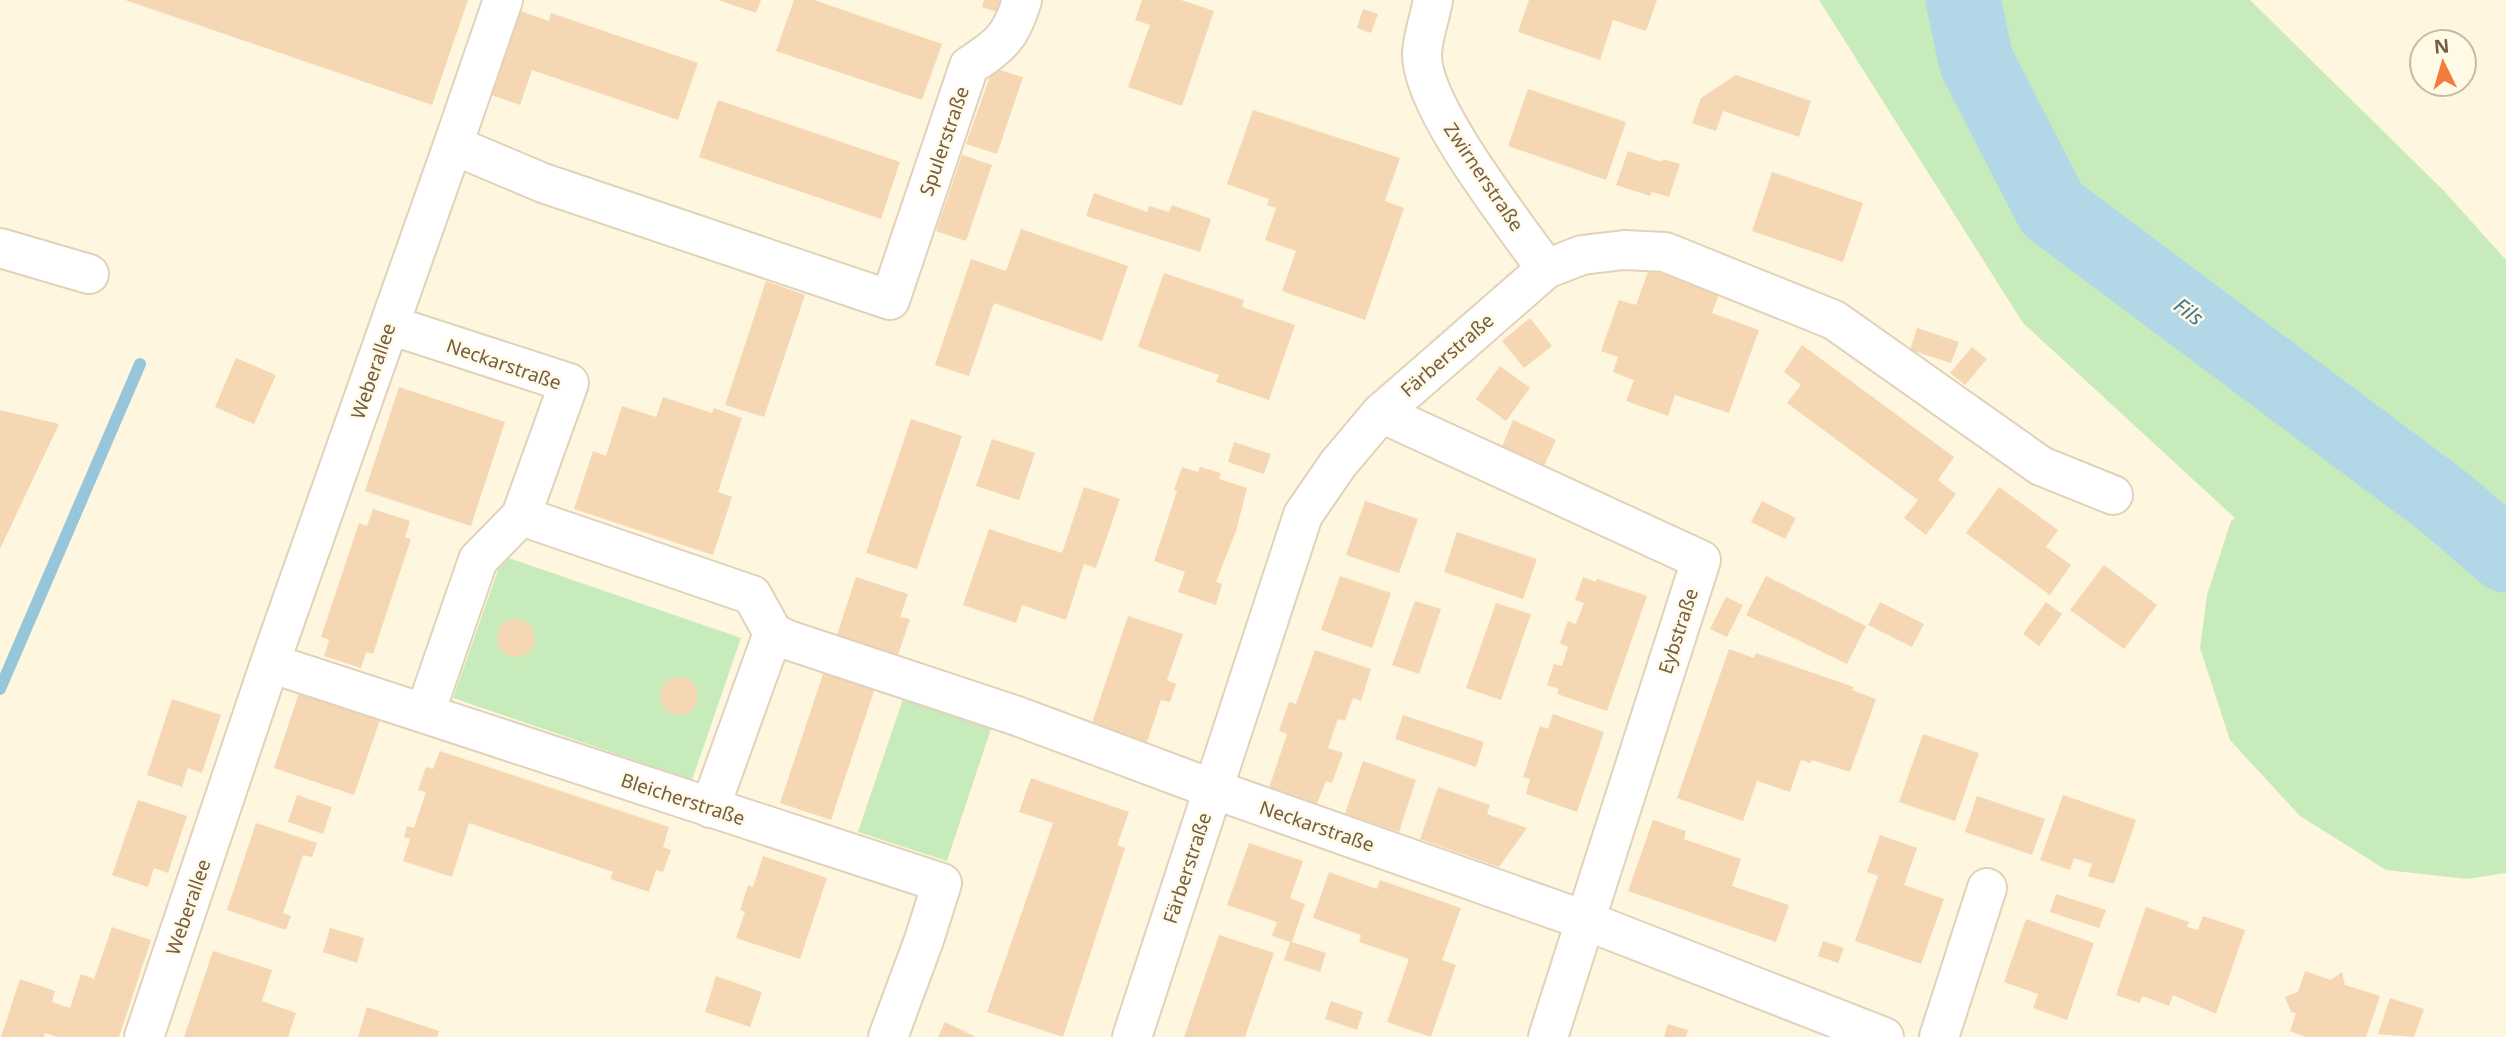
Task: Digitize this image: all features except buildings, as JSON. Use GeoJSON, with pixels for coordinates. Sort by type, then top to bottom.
{"type":"FeatureCollection","features":[{"type":"Feature","properties":{"kind":"street","name":"Weberallee"},"geometry":{"type":"LineString","coordinates":[[144,1037],[270,663],[503,0]]}},
{"type":"Feature","properties":{"kind":"street","name":"Spulerstraße"},"geometry":{"type":"LineString","coordinates":[[453,145],[543,183],[890,300],[969,66],[1002,44],[1015,23],[1022,0]]}},
{"type":"Feature","properties":{"kind":"street","name":"Zwirnerstraße"},"geometry":{"type":"LineString","coordinates":[[1433,0],[1422,54],[1432,92],[1450,130],[1546,269]]}},
{"type":"Feature","properties":{"kind":"street"},"geometry":{"type":"LineString","coordinates":[[0,248],[89,274]]}},
{"type":"Feature","properties":{"kind":"street","name":"Färberstraße"},"geometry":{"type":"LineString","coordinates":[[1132,1037],[1303,515],[1338,464],[1381,413],[1546,269],[1595,253],[1624,250],[1665,252],[1789,300],[1833,320],[2041,466],[2113,495]]}},
{"type":"Feature","properties":{"kind":"street","name":"Neckarstraße"},"geometry":{"type":"LineString","coordinates":[[390,325],[569,383],[521,516],[478,560],[425,713]]}},
{"type":"Feature","properties":{"kind":"street","name":"Eybstraße"},"geometry":{"type":"LineString","coordinates":[[1381,413],[1701,560],[1548,1037]]}},
{"type":"Feature","properties":{"kind":"street"},"geometry":{"type":"LineString","coordinates":[[521,516],[752,595],[773,633],[710,808]]}},
{"type":"Feature","properties":{"kind":"street","name":"Neckarstraße"},"geometry":{"type":"LineString","coordinates":[[773,633],[1017,716],[1213,789],[1584,920],[1866,1034]]}},
{"type":"Feature","properties":{"kind":"street","name":"Bleicherstraße"},"geometry":{"type":"LineString","coordinates":[[270,663],[942,883],[888,1037]]}},
{"type":"Feature","properties":{"kind":"street"},"geometry":{"type":"LineString","coordinates":[[1939,1037],[1987,888]]}},
{"type":"Feature","properties":{"kind":"green space"},"geometry":{"type":"Polygon","coordinates":[[[1819,0],[2250,0],[2444,191],[2506,260],[2506,873],[2467,879],[2386,870],[2300,816],[2230,740],[2200,648],[2207,595],[2231,521],[2235,518],[2023,323],[1819,0]]]}},
{"type":"Feature","properties":{"kind":"green space"},"geometry":{"type":"Polygon","coordinates":[[[503,556],[741,638],[692,780],[453,698],[503,556]]]}},
{"type":"Feature","properties":{"kind":"green space"},"geometry":{"type":"Polygon","coordinates":[[[905,693],[993,723],[947,861],[858,832],[905,693]]]}},
{"type":"Feature","properties":{"kind":"waterway","name":"Fils"},"geometry":{"type":"LineString","coordinates":[[1963,0],[1976,61],[2052,209],[2444,502],[2506,555]]}},
{"type":"Feature","properties":{"kind":"waterway"},"geometry":{"type":"LineString","coordinates":[[0,689],[140,364]]}}]}
